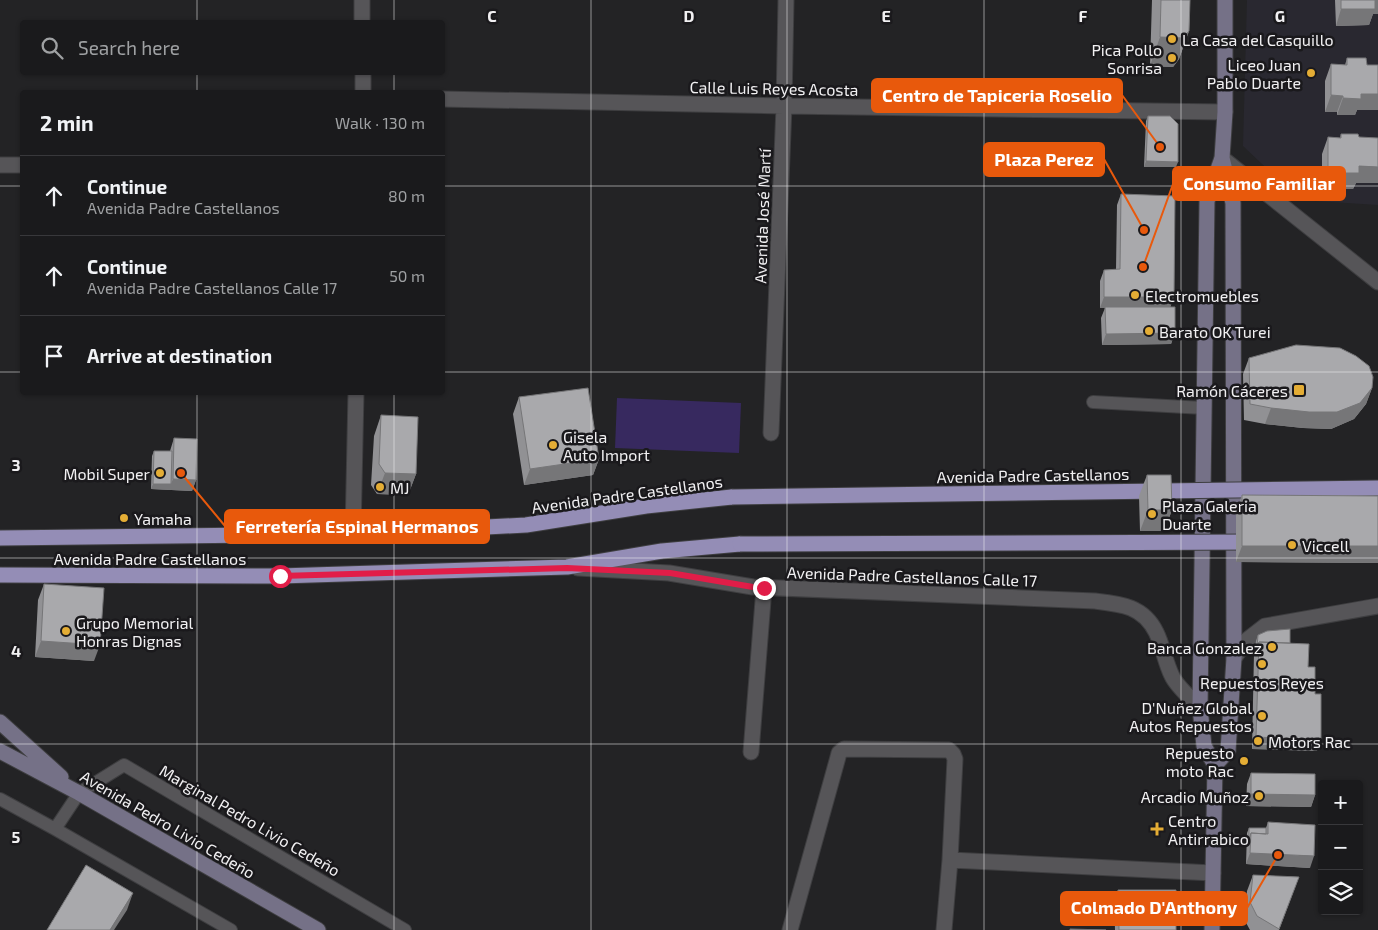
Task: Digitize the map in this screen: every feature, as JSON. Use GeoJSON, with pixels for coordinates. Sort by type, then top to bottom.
{"type":"FeatureCollection","features":[{"type":"Feature","properties":{"kind":"main road"},"geometry":{"type":"LineString","coordinates":[[1212,930],[1215,765],[1204,746],[1200,708],[1204,408],[1207,201],[1222,158],[1225,112],[1225,0]]}},
{"type":"Feature","properties":{"kind":"main road"},"geometry":{"type":"LineString","coordinates":[[1215,765],[1228,751],[1234,658],[1233,203],[1222,158]]}},
{"type":"Feature","properties":{"kind":"main road","name":"Avenida Padre Castellanos"},"geometry":{"type":"LineString","coordinates":[[0,538],[353,534],[526,525],[646,506],[732,497],[1378,488]]}},
{"type":"Feature","properties":{"kind":"main road","name":"Avenida Padre Castellanos"},"geometry":{"type":"LineString","coordinates":[[0,575],[280,576],[567,568],[662,551],[740,544],[1268,542]]}},
{"type":"Feature","properties":{"kind":"main road"},"geometry":{"type":"LineString","coordinates":[[0,722],[79,793]]}},
{"type":"Feature","properties":{"kind":"main road","name":"Avenida Pedro Livio Cedeño"},"geometry":{"type":"LineString","coordinates":[[0,751],[79,793],[318,930]]}},
{"type":"Feature","properties":{"kind":"street"},"geometry":{"type":"LineString","coordinates":[[362,0],[362,20]]}},
{"type":"Feature","properties":{"kind":"street","name":"Avenida José Martí"},"geometry":{"type":"LineString","coordinates":[[771,433],[784,106],[786,0]]}},
{"type":"Feature","properties":{"kind":"street"},"geometry":{"type":"LineString","coordinates":[[363,75],[363,90]]}},
{"type":"Feature","properties":{"kind":"street","name":"Calle Luis Reyes Acosta"},"geometry":{"type":"LineString","coordinates":[[445,99],[1225,112]]}},
{"type":"Feature","properties":{"kind":"street"},"geometry":{"type":"LineString","coordinates":[[1222,158],[1378,282]]}},
{"type":"Feature","properties":{"kind":"street"},"geometry":{"type":"LineString","coordinates":[[0,165],[20,165]]}},
{"type":"Feature","properties":{"kind":"street"},"geometry":{"type":"LineString","coordinates":[[353,534],[356,395]]}},
{"type":"Feature","properties":{"kind":"street","name":"Avenida Padre Castellanos Calle 17"},"geometry":{"type":"LineString","coordinates":[[567,568],[670,573],[764,588],[1085,600],[1120,604],[1136,610],[1147,619],[1156,632],[1173,678],[1200,708]]}},
{"type":"Feature","properties":{"kind":"street"},"geometry":{"type":"LineString","coordinates":[[751,752],[764,588]]}},
{"type":"Feature","properties":{"kind":"street"},"geometry":{"type":"LineString","coordinates":[[1234,658],[1247,640],[1266,626],[1378,606]]}},
{"type":"Feature","properties":{"kind":"street"},"geometry":{"type":"LineString","coordinates":[[790,930],[838,756],[844,749],[950,750],[956,759],[944,930]]}},
{"type":"Feature","properties":{"kind":"street"},"geometry":{"type":"LineString","coordinates":[[950,860],[1212,872]]}},
{"type":"Feature","properties":{"kind":"lane"},"geometry":{"type":"LineString","coordinates":[[1093,402],[1204,408]]}},
{"type":"Feature","properties":{"kind":"lane","name":"Marginal Pedro Livio Cedeño"},"geometry":{"type":"LineString","coordinates":[[79,793],[124,765],[405,930]]}},
{"type":"Feature","properties":{"kind":"lane"},"geometry":{"type":"LineString","coordinates":[[55,829],[79,793]]}},
{"type":"Feature","properties":{"kind":"lane"},"geometry":{"type":"LineString","coordinates":[[0,798],[231,930]]}},
{"type":"Feature","properties":{"kind":"shaded area","name":"Liceo Juan Pablo Duarte"},"geometry":{"type":"Polygon","coordinates":[[[1247,0],[1378,0],[1378,205],[1300,200],[1243,146],[1247,0]]]}},
{"type":"Feature","properties":{"kind":"shaded area"},"geometry":{"type":"Polygon","coordinates":[[[617,398],[741,403],[739,453],[615,448],[617,398]]]}},
{"type":"Feature","properties":{"kind":"building"},"geometry":{"type":"Polygon","coordinates":[[[1161,0],[1190,0],[1189,31],[1183,38],[1160,37],[1161,0]]]}},
{"type":"Feature","properties":{"kind":"building"},"geometry":{"type":"Polygon","coordinates":[[[1341,0],[1375,0],[1375,9],[1341,9],[1341,0]]]}},
{"type":"Feature","properties":{"kind":"building"},"geometry":{"type":"Polygon","coordinates":[[[1347,58],[1366,58],[1367,65],[1378,65],[1378,94],[1361,94],[1361,99],[1331,95],[1331,64],[1347,65],[1347,58]]]}},
{"type":"Feature","properties":{"kind":"building"},"geometry":{"type":"Polygon","coordinates":[[[1148,116],[1170,116],[1178,124],[1178,162],[1146,161],[1148,116]]]}},
{"type":"Feature","properties":{"kind":"building"},"geometry":{"type":"Polygon","coordinates":[[[1341,134],[1358,134],[1359,137],[1378,138],[1378,167],[1359,166],[1359,173],[1338,173],[1338,169],[1328,169],[1328,137],[1341,138],[1341,134]]]}},
{"type":"Feature","properties":{"kind":"building"},"geometry":{"type":"Polygon","coordinates":[[[1121,194],[1175,196],[1174,297],[1104,297],[1104,270],[1120,269],[1121,194]]]}},
{"type":"Feature","properties":{"kind":"building"},"geometry":{"type":"Polygon","coordinates":[[[1105,307],[1175,307],[1175,333],[1106,334],[1105,307]]]}},
{"type":"Feature","properties":{"kind":"building","name":"Ramón Cáceres"},"geometry":{"type":"Polygon","coordinates":[[[1296,345],[1340,348],[1356,356],[1369,366],[1373,377],[1372,388],[1360,403],[1337,412],[1309,412],[1250,404],[1249,358],[1296,345]]]}},
{"type":"Feature","properties":{"kind":"building","name":"Gisela Auto Import"},"geometry":{"type":"Polygon","coordinates":[[[588,388],[599,459],[530,469],[519,397],[588,388]]]}},
{"type":"Feature","properties":{"kind":"building"},"geometry":{"type":"Polygon","coordinates":[[[381,415],[418,417],[416,474],[385,473],[379,464],[381,415]]]}},
{"type":"Feature","properties":{"kind":"building"},"geometry":{"type":"Polygon","coordinates":[[[174,438],[197,439],[196,480],[173,479],[174,438]]]}},
{"type":"Feature","properties":{"kind":"building","name":"Mobil Super"},"geometry":{"type":"Polygon","coordinates":[[[154,451],[172,451],[171,484],[153,484],[154,451]]]}},
{"type":"Feature","properties":{"kind":"building"},"geometry":{"type":"Polygon","coordinates":[[[1147,475],[1171,475],[1172,510],[1148,510],[1147,475]]]}},
{"type":"Feature","properties":{"kind":"building"},"geometry":{"type":"Polygon","coordinates":[[[1242,495],[1378,496],[1378,546],[1242,546],[1242,495]]]}},
{"type":"Feature","properties":{"kind":"building","name":"Grupo Memorial Honras Dignas"},"geometry":{"type":"Polygon","coordinates":[[[44,584],[104,588],[100,645],[41,641],[44,584]]]}},
{"type":"Feature","properties":{"kind":"building"},"geometry":{"type":"Polygon","coordinates":[[[1290,629],[1290,643],[1259,642],[1257,647],[1258,635],[1267,631],[1290,629]]]}},
{"type":"Feature","properties":{"kind":"building"},"geometry":{"type":"Polygon","coordinates":[[[1259,642],[1309,644],[1308,667],[1315,667],[1315,694],[1321,694],[1321,740],[1256,737],[1259,642]]]}},
{"type":"Feature","properties":{"kind":"building"},"geometry":{"type":"Polygon","coordinates":[[[1251,773],[1315,774],[1315,795],[1251,794],[1251,773]]]}},
{"type":"Feature","properties":{"kind":"building"},"geometry":{"type":"Polygon","coordinates":[[[1268,822],[1315,825],[1314,856],[1250,853],[1251,833],[1268,834],[1268,822]]]}},
{"type":"Feature","properties":{"kind":"building"},"geometry":{"type":"Polygon","coordinates":[[[1249,828],[1266,828],[1266,834],[1251,833],[1249,839],[1249,828]]]}},
{"type":"Feature","properties":{"kind":"building"},"geometry":{"type":"Polygon","coordinates":[[[86,865],[133,893],[110,930],[47,930],[86,865]]]}},
{"type":"Feature","properties":{"kind":"building"},"geometry":{"type":"Polygon","coordinates":[[[1253,875],[1299,877],[1279,929],[1257,916],[1250,902],[1253,875]]]}},
{"type":"Feature","properties":{"kind":"building"},"geometry":{"type":"Polygon","coordinates":[[[1118,890],[1176,890],[1176,930],[1119,930],[1118,890]]]}},
{"type":"Feature","properties":{"kind":"building"},"geometry":{"type":"Polygon","coordinates":[[[1070,929],[1106,930],[1070,930],[1070,929]]]}},
{"type":"Feature","properties":{"kind":"place","name":"La Casa del Casquillo"},"geometry":{"type":"Point","coordinates":[1172,39]}},
{"type":"Feature","properties":{"kind":"place","name":"Pica Pollo Sonrisa"},"geometry":{"type":"Point","coordinates":[1172,58]}},
{"type":"Feature","properties":{"kind":"place","name":"Liceo Juan Pablo Duarte"},"geometry":{"type":"Point","coordinates":[1311,73]}},
{"type":"Feature","properties":{"kind":"place","name":"Centro de Tapiceria Roselio"},"geometry":{"type":"Point","coordinates":[1160,147]}},
{"type":"Feature","properties":{"kind":"place","name":"Plaza Perez"},"geometry":{"type":"Point","coordinates":[1144,230]}},
{"type":"Feature","properties":{"kind":"place","name":"Consumo Familiar"},"geometry":{"type":"Point","coordinates":[1143,267]}},
{"type":"Feature","properties":{"kind":"place","name":"Electromuebles"},"geometry":{"type":"Point","coordinates":[1135,295]}},
{"type":"Feature","properties":{"kind":"place","name":"Barato OK Turei"},"geometry":{"type":"Point","coordinates":[1149,331]}},
{"type":"Feature","properties":{"kind":"place","name":"Ramón Cáceres"},"geometry":{"type":"Point","coordinates":[1299,390]}},
{"type":"Feature","properties":{"kind":"place","name":"Gisela Auto Import"},"geometry":{"type":"Point","coordinates":[553,445]}},
{"type":"Feature","properties":{"kind":"place","name":"Mobil Super"},"geometry":{"type":"Point","coordinates":[160,473]}},
{"type":"Feature","properties":{"kind":"place","name":"Ferretería Espinal Hermanos"},"geometry":{"type":"Point","coordinates":[181,473]}},
{"type":"Feature","properties":{"kind":"place","name":"MJ"},"geometry":{"type":"Point","coordinates":[380,487]}},
{"type":"Feature","properties":{"kind":"place","name":"Plaza Galeria Duarte"},"geometry":{"type":"Point","coordinates":[1152,514]}},
{"type":"Feature","properties":{"kind":"place","name":"Yamaha"},"geometry":{"type":"Point","coordinates":[124,518]}},
{"type":"Feature","properties":{"kind":"place","name":"Viccell"},"geometry":{"type":"Point","coordinates":[1292,545]}},
{"type":"Feature","properties":{"kind":"place","name":"Grupo Memorial Honras Dignas"},"geometry":{"type":"Point","coordinates":[66,631]}},
{"type":"Feature","properties":{"kind":"place","name":"Banca Gonzalez"},"geometry":{"type":"Point","coordinates":[1272,647]}},
{"type":"Feature","properties":{"kind":"place","name":"Repuestos Reyes"},"geometry":{"type":"Point","coordinates":[1262,664]}},
{"type":"Feature","properties":{"kind":"place","name":"D'Nuñez Global Autos Repuestos"},"geometry":{"type":"Point","coordinates":[1262,716]}},
{"type":"Feature","properties":{"kind":"place","name":"Motors Rac"},"geometry":{"type":"Point","coordinates":[1258,741]}},
{"type":"Feature","properties":{"kind":"place","name":"Repuesto moto Rac"},"geometry":{"type":"Point","coordinates":[1244,761]}},
{"type":"Feature","properties":{"kind":"place","name":"Arcadio Muñoz"},"geometry":{"type":"Point","coordinates":[1259,796]}},
{"type":"Feature","properties":{"kind":"place","name":"Centro Antirrabico"},"geometry":{"type":"Point","coordinates":[1157,829]}},
{"type":"Feature","properties":{"kind":"place","name":"Colmado D'Anthony"},"geometry":{"type":"Point","coordinates":[1278,855]}},
{"type":"Feature","properties":{"kind":"route"},"geometry":{"type":"LineString","coordinates":[[280,576],[567,568],[670,573],[764,588]]}}]}
